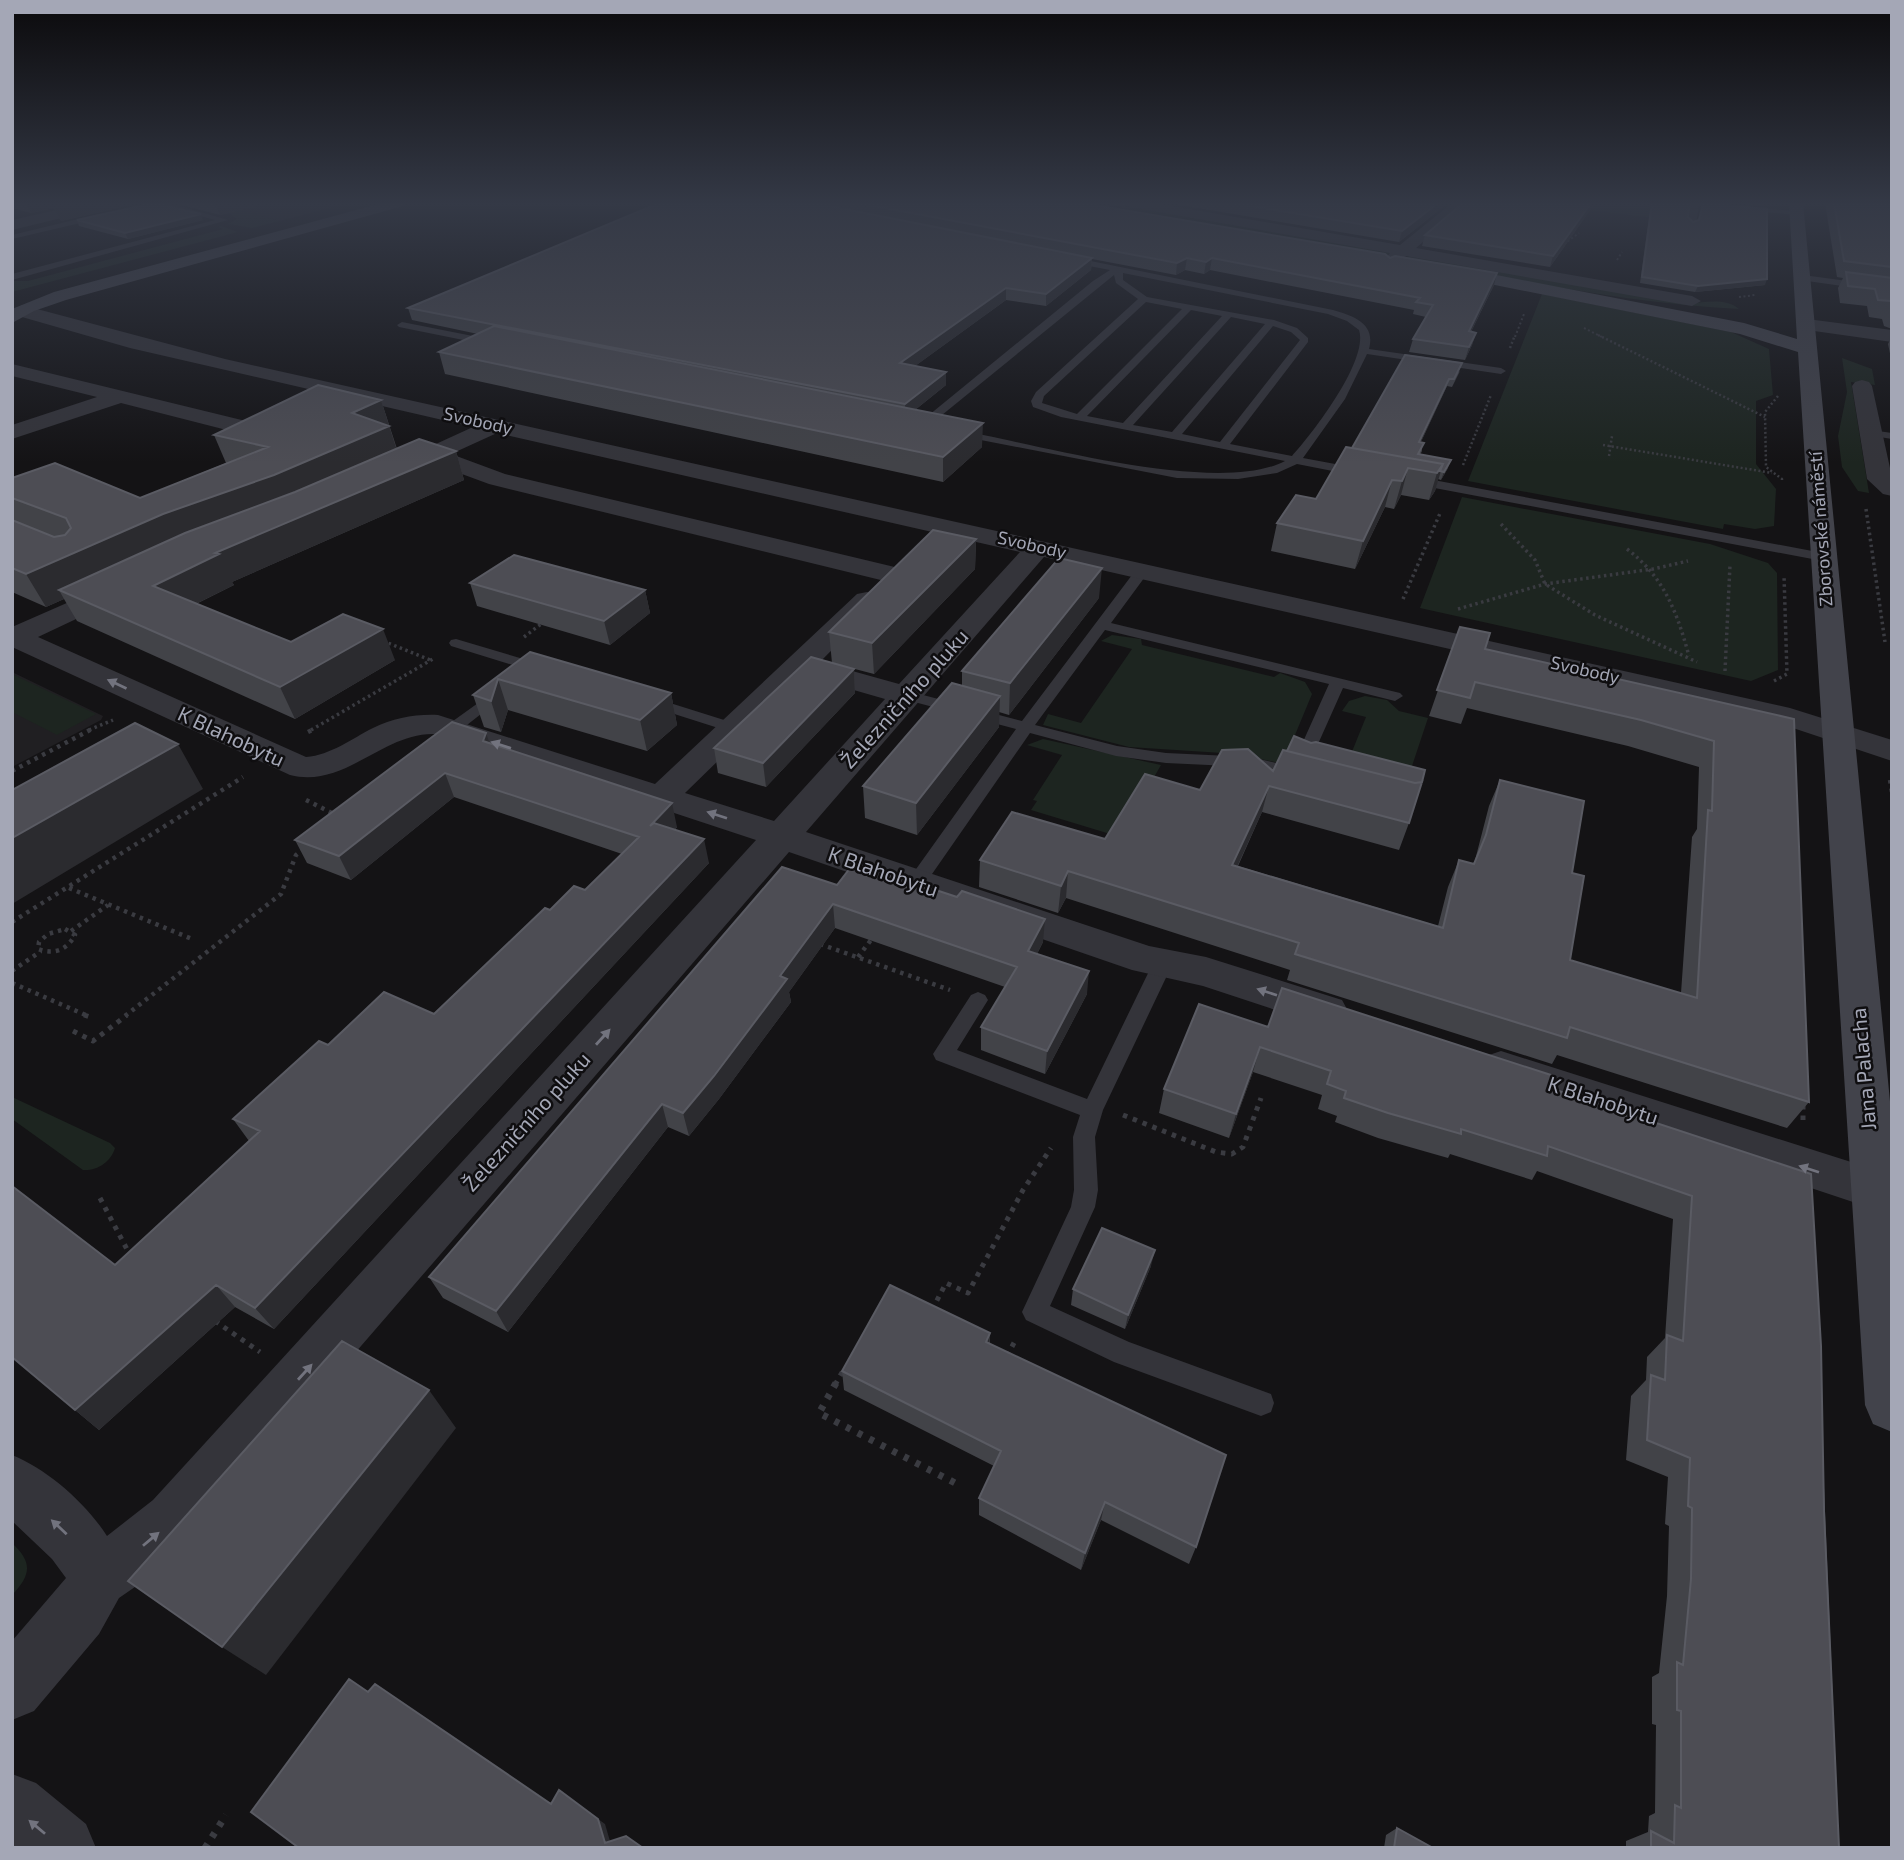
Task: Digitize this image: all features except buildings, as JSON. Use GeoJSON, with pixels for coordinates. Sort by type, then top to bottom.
{"type":"FeatureCollection","features":[{"type":"Feature","properties":{"kind":"street"},"geometry":{"type":"LineString","coordinates":[[21,316],[54,290]]}},
{"type":"Feature","properties":{"kind":"street"},"geometry":{"type":"LineString","coordinates":[[21,316],[80,290]]}},
{"type":"Feature","properties":{"kind":"street"},"geometry":{"type":"LineString","coordinates":[[1541,290],[1744,329],[1808,337],[1892,336]]}},
{"type":"Feature","properties":{"kind":"street"},"geometry":{"type":"LineString","coordinates":[[1627,290],[1692,301]]}},
{"type":"Feature","properties":{"kind":"street","name":"Zborovské náměstí"},"geometry":{"type":"LineString","coordinates":[[1804,290],[1837,733]]}},
{"type":"Feature","properties":{"kind":"street","name":"Svobody"},"geometry":{"type":"LineString","coordinates":[[21,316],[225,365],[1790,717],[1892,751]]}},
{"type":"Feature","properties":{"kind":"street","name":"Svobody"},"geometry":{"type":"LineString","coordinates":[[21,316],[160,350]]}},
{"type":"Feature","properties":{"kind":"street"},"geometry":{"type":"LineString","coordinates":[[12,432],[181,383],[225,365]]}},
{"type":"Feature","properties":{"kind":"street"},"geometry":{"type":"LineString","coordinates":[[12,370],[254,430]]}},
{"type":"Feature","properties":{"kind":"street"},"geometry":{"type":"LineString","coordinates":[[1862,386],[1881,434],[1879,479],[1892,489]]}},
{"type":"Feature","properties":{"kind":"street"},"geometry":{"type":"LineString","coordinates":[[380,478],[496,425]]}},
{"type":"Feature","properties":{"kind":"street"},"geometry":{"type":"LineString","coordinates":[[432,455],[497,479],[907,562]]}},
{"type":"Feature","properties":{"kind":"street"},"geometry":{"type":"LineString","coordinates":[[662,797],[945,526]]}},
{"type":"Feature","properties":{"kind":"street","name":"Železničního pluku"},"geometry":{"type":"LineString","coordinates":[[12,1689],[78,1613],[90,1595],[96,1578],[150,1541],[173,1520],[1039,547]]}},
{"type":"Feature","properties":{"kind":"street"},"geometry":{"type":"LineString","coordinates":[[14,636],[143,577]]}},
{"type":"Feature","properties":{"kind":"street","name":"K Blahobytu"},"geometry":{"type":"LineString","coordinates":[[14,636],[157,724],[271,755],[302,768],[330,764],[394,729],[410,723],[424,722],[662,797],[1163,963],[1206,972],[1365,1024]]}},
{"type":"Feature","properties":{"kind":"street"},"geometry":{"type":"LineString","coordinates":[[799,665],[908,695]]}},
{"type":"Feature","properties":{"kind":"street","name":"Jana Palacha"},"geometry":{"type":"LineString","coordinates":[[1837,733],[1883,1192],[1892,1405]]}},
{"type":"Feature","properties":{"kind":"street","name":"K Blahobytu"},"geometry":{"type":"LineString","coordinates":[[1472,1059],[1883,1192]]}},
{"type":"Feature","properties":{"kind":"street"},"geometry":{"type":"LineString","coordinates":[[12,1483],[77,1544],[91,1561],[96,1578]]}},
{"type":"Feature","properties":{"kind":"street"},"geometry":{"type":"LineString","coordinates":[[12,1807],[62,1848]]}},
{"type":"Feature","properties":{"kind":"lane"},"geometry":{"type":"LineString","coordinates":[[922,426],[1089,290]]}},
{"type":"Feature","properties":{"kind":"lane"},"geometry":{"type":"LineString","coordinates":[[1131,290],[1144,299],[1271,322],[1294,330],[1305,340],[1224,444]]}},
{"type":"Feature","properties":{"kind":"lane"},"geometry":{"type":"LineString","coordinates":[[949,431],[1181,477],[1221,477],[1260,473],[1283,467],[1294,460],[1355,372],[1367,341],[1363,328],[1341,315],[1219,290]]}},
{"type":"Feature","properties":{"kind":"lane"},"geometry":{"type":"LineString","coordinates":[[1144,299],[1037,398],[1037,405],[1080,417],[1367,473]]}},
{"type":"Feature","properties":{"kind":"lane"},"geometry":{"type":"LineString","coordinates":[[1080,417],[1189,307]]}},
{"type":"Feature","properties":{"kind":"lane"},"geometry":{"type":"LineString","coordinates":[[1126,426],[1228,314]]}},
{"type":"Feature","properties":{"kind":"lane"},"geometry":{"type":"LineString","coordinates":[[1176,435],[1271,322]]}},
{"type":"Feature","properties":{"kind":"lane"},"geometry":{"type":"LineString","coordinates":[[402,325],[511,346]]}},
{"type":"Feature","properties":{"kind":"lane"},"geometry":{"type":"LineString","coordinates":[[1364,351],[1501,372]]}},
{"type":"Feature","properties":{"kind":"lane"},"geometry":{"type":"LineString","coordinates":[[908,423],[935,428]]}},
{"type":"Feature","properties":{"kind":"lane"},"geometry":{"type":"LineString","coordinates":[[1393,476],[1823,557]]}},
{"type":"Feature","properties":{"kind":"lane"},"geometry":{"type":"LineString","coordinates":[[916,883],[1025,728],[1143,570]]}},
{"type":"Feature","properties":{"kind":"lane"},"geometry":{"type":"LineString","coordinates":[[1102,625],[1395,696]]}},
{"type":"Feature","properties":{"kind":"lane"},"geometry":{"type":"LineString","coordinates":[[456,643],[524,675],[561,675]]}},
{"type":"Feature","properties":{"kind":"lane"},"geometry":{"type":"LineString","coordinates":[[452,729],[524,675]]}},
{"type":"Feature","properties":{"kind":"lane"},"geometry":{"type":"LineString","coordinates":[[1310,744],[1338,682]]}},
{"type":"Feature","properties":{"kind":"lane"},"geometry":{"type":"LineString","coordinates":[[908,695],[1116,751],[1166,758],[1251,762],[1318,778]]}},
{"type":"Feature","properties":{"kind":"lane"},"geometry":{"type":"LineString","coordinates":[[641,699],[734,728]]}},
{"type":"Feature","properties":{"kind":"lane"},"geometry":{"type":"LineString","coordinates":[[1163,963],[1093,1107],[1084,1137],[1086,1191],[1083,1207],[1035,1312],[1123,1353],[1261,1403]]}},
{"type":"Feature","properties":{"kind":"lane"},"geometry":{"type":"LineString","coordinates":[[978,1000],[944,1054],[1093,1107]]}},
{"type":"Feature","properties":{"kind":"path"},"geometry":{"type":"LineString","coordinates":[[1574,323],[1765,416]]}},
{"type":"Feature","properties":{"kind":"path"},"geometry":{"type":"LineString","coordinates":[[1778,385],[1778,395],[1768,406],[1765,416],[1766,467],[1782,479],[1782,489]]}},
{"type":"Feature","properties":{"kind":"path"},"geometry":{"type":"LineString","coordinates":[[1609,456],[1612,436]]}},
{"type":"Feature","properties":{"kind":"path"},"geometry":{"type":"LineString","coordinates":[[1603,445],[1774,473]]}},
{"type":"Feature","properties":{"kind":"path"},"geometry":{"type":"LineString","coordinates":[[1864,497],[1885,642]]}},
{"type":"Feature","properties":{"kind":"path"},"geometry":{"type":"LineString","coordinates":[[1400,607],[1444,506]]}},
{"type":"Feature","properties":{"kind":"path"},"geometry":{"type":"LineString","coordinates":[[1497,521],[1514,534],[1535,560],[1545,584],[1595,615],[1701,664]]}},
{"type":"Feature","properties":{"kind":"path"},"geometry":{"type":"LineString","coordinates":[[1624,546],[1653,569],[1666,587],[1678,616],[1689,657]]}},
{"type":"Feature","properties":{"kind":"path"},"geometry":{"type":"LineString","coordinates":[[1724,679],[1731,555]]}},
{"type":"Feature","properties":{"kind":"path"},"geometry":{"type":"LineString","coordinates":[[1451,612],[1545,584],[1653,569],[1690,560]]}},
{"type":"Feature","properties":{"kind":"path"},"geometry":{"type":"LineString","coordinates":[[1784,574],[1790,717]]}},
{"type":"Feature","properties":{"kind":"path"},"geometry":{"type":"LineString","coordinates":[[380,640],[430,660]]}},
{"type":"Feature","properties":{"kind":"path"},"geometry":{"type":"LineString","coordinates":[[12,922],[170,825],[293,737],[306,733],[456,643]]}},
{"type":"Feature","properties":{"kind":"path"},"geometry":{"type":"LineString","coordinates":[[1766,682],[1787,674]]}},
{"type":"Feature","properties":{"kind":"path"},"geometry":{"type":"LineString","coordinates":[[12,771],[106,722],[132,718],[157,724]]}},
{"type":"Feature","properties":{"kind":"path"},"geometry":{"type":"LineString","coordinates":[[298,796],[343,818],[333,825]]}},
{"type":"Feature","properties":{"kind":"path"},"geometry":{"type":"LineString","coordinates":[[73,1031],[93,1041],[281,894],[296,855],[315,840]]}},
{"type":"Feature","properties":{"kind":"path"},"geometry":{"type":"LineString","coordinates":[[68,888],[192,939]]}},
{"type":"Feature","properties":{"kind":"path"},"geometry":{"type":"LineString","coordinates":[[71,931],[109,904]]}},
{"type":"Feature","properties":{"kind":"path"},"geometry":{"type":"LineString","coordinates":[[12,971],[41,951],[56,951],[68,946],[75,934],[60,930],[48,934],[37,946],[41,951]]}},
{"type":"Feature","properties":{"kind":"path"},"geometry":{"type":"LineString","coordinates":[[858,957],[871,940]]}},
{"type":"Feature","properties":{"kind":"path"},"geometry":{"type":"LineString","coordinates":[[813,941],[978,1000]]}},
{"type":"Feature","properties":{"kind":"path"},"geometry":{"type":"LineString","coordinates":[[12,983],[90,1017]]}},
{"type":"Feature","properties":{"kind":"path"},"geometry":{"type":"LineString","coordinates":[[938,1320],[928,1316],[946,1283],[968,1293],[1038,1164],[1065,1129],[1093,1107],[1216,1152],[1232,1154],[1242,1147],[1261,1098]]}},
{"type":"Feature","properties":{"kind":"path"},"geometry":{"type":"LineString","coordinates":[[1802,1103],[1804,1167]]}},
{"type":"Feature","properties":{"kind":"path"},"geometry":{"type":"LineString","coordinates":[[100,1198],[136,1265]]}},
{"type":"Feature","properties":{"kind":"path"},"geometry":{"type":"LineString","coordinates":[[213,1320],[269,1359]]}},
{"type":"Feature","properties":{"kind":"path"},"geometry":{"type":"LineString","coordinates":[[996,1348],[1008,1354]]}},
{"type":"Feature","properties":{"kind":"path"},"geometry":{"type":"LineString","coordinates":[[846,1366],[819,1413],[959,1485]]}},
{"type":"Feature","properties":{"kind":"path"},"geometry":{"type":"LineString","coordinates":[[205,1848],[226,1815]]}},
{"type":"Feature","properties":{"kind":"shaded area"},"geometry":{"type":"Polygon","coordinates":[[[1571,290],[1606,290],[1689,304],[1722,302],[1739,309],[1655,302],[1571,290]]]}},
{"type":"Feature","properties":{"kind":"shaded area"},"geometry":{"type":"Polygon","coordinates":[[[1542,294],[1731,332],[1769,349],[1773,395],[1756,401],[1756,464],[1776,489],[1774,526],[1755,529],[1724,524],[1723,529],[1468,481],[1542,294]]]}},
{"type":"Feature","properties":{"kind":"shaded area"},"geometry":{"type":"Polygon","coordinates":[[[1842,358],[1872,369],[1875,385],[1851,382],[1869,493],[1858,491],[1842,467],[1838,436],[1847,392],[1842,358]]]}},
{"type":"Feature","properties":{"kind":"shaded area"},"geometry":{"type":"Polygon","coordinates":[[[1462,497],[1710,544],[1768,563],[1777,573],[1778,670],[1751,681],[1420,608],[1462,497]]]}},
{"type":"Feature","properties":{"kind":"shaded area"},"geometry":{"type":"Polygon","coordinates":[[[1112,635],[1141,639],[1142,645],[1274,677],[1280,673],[1305,682],[1312,694],[1283,764],[1238,754],[1129,747],[1043,725],[1048,714],[1081,723],[1132,649],[1101,641],[1112,635]]]}},
{"type":"Feature","properties":{"kind":"shaded area"},"geometry":{"type":"Polygon","coordinates":[[[12,672],[103,716],[101,720],[12,767],[12,672]]]}},
{"type":"Feature","properties":{"kind":"shaded area"},"geometry":{"type":"Polygon","coordinates":[[[12,674],[96,714],[57,735],[12,712],[12,674]]]}},
{"type":"Feature","properties":{"kind":"shaded area"},"geometry":{"type":"Polygon","coordinates":[[[1365,696],[1387,700],[1399,711],[1428,718],[1409,775],[1349,759],[1366,717],[1342,711],[1349,701],[1365,696]]]}},
{"type":"Feature","properties":{"kind":"shaded area"},"geometry":{"type":"Polygon","coordinates":[[[1043,739],[1161,765],[1120,837],[1031,810],[1037,801],[1033,800],[1062,755],[1027,745],[1043,739]]]}},
{"type":"Feature","properties":{"kind":"shaded area"},"geometry":{"type":"Polygon","coordinates":[[[12,1097],[110,1143],[115,1148],[113,1153],[103,1165],[83,1170],[12,1119],[12,1097]]]}},
{"type":"Feature","properties":{"kind":"shaded area"},"geometry":{"type":"Polygon","coordinates":[[[12,1543],[23,1556],[27,1568],[23,1581],[12,1595],[12,1543]]]}}]}
